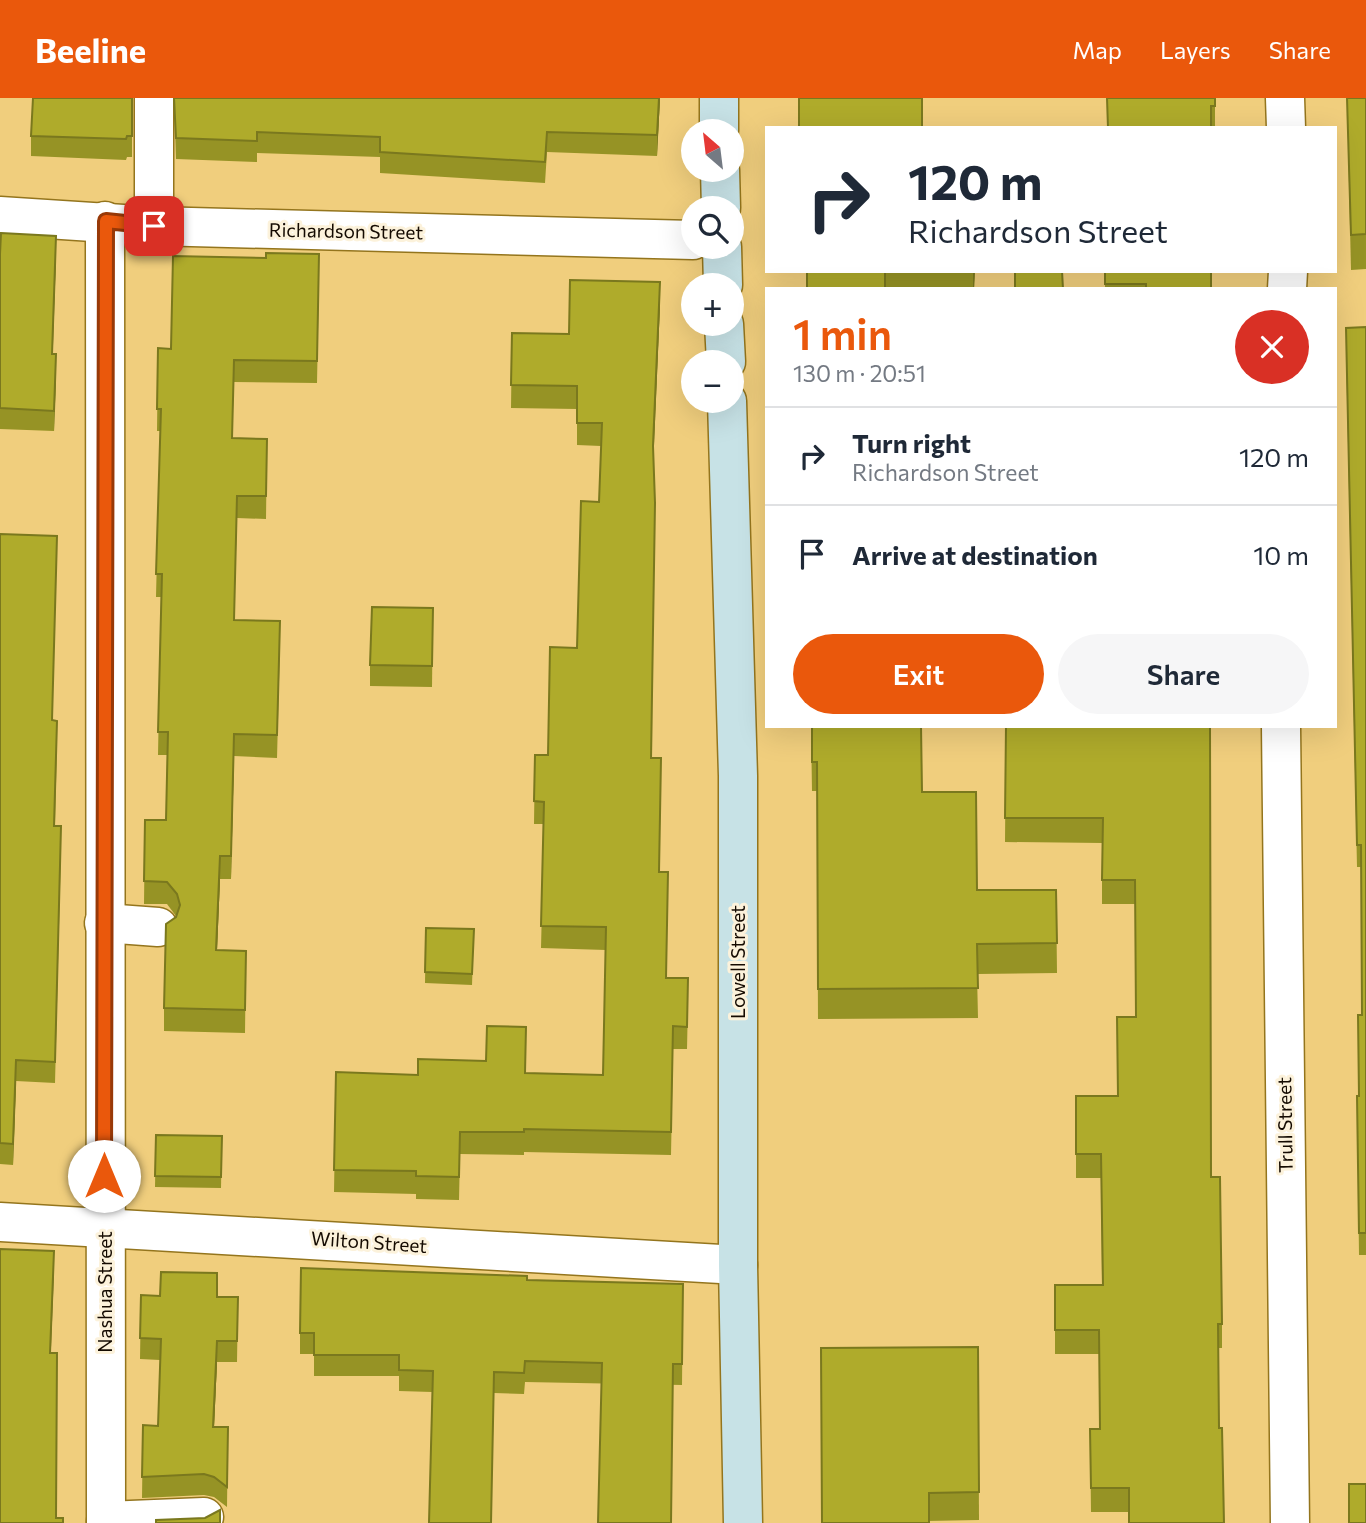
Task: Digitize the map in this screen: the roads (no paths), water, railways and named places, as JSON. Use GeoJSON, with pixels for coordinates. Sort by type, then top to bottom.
{"type":"FeatureCollection","features":[{"type":"Feature","properties":{"kind":"street"},"geometry":{"type":"LineString","coordinates":[[154,98],[154,226]]}},
{"type":"Feature","properties":{"kind":"street"},"geometry":{"type":"LineString","coordinates":[[719,98],[719,119]]}},
{"type":"Feature","properties":{"kind":"street"},"geometry":{"type":"LineString","coordinates":[[1285,98],[1286,126]]}},
{"type":"Feature","properties":{"kind":"street","name":"Richardson Street"},"geometry":{"type":"LineString","coordinates":[[0,216],[154,226],[681,240]]}},
{"type":"Feature","properties":{"kind":"street","name":"Nashua Street"},"geometry":{"type":"LineString","coordinates":[[106,221],[106,1522]]}},
{"type":"Feature","properties":{"kind":"street","name":"Lowell Street"},"geometry":{"type":"LineString","coordinates":[[727,413],[738,776],[738,1265],[743,1523]]}},
{"type":"Feature","properties":{"kind":"street","name":"Trull Street"},"geometry":{"type":"LineString","coordinates":[[1281,728],[1290,1523]]}},
{"type":"Feature","properties":{"kind":"street"},"geometry":{"type":"LineString","coordinates":[[104,923],[158,927]]}},
{"type":"Feature","properties":{"kind":"street","name":"Wilton Street"},"geometry":{"type":"LineString","coordinates":[[0,1222],[105,1226],[738,1265]]}},
{"type":"Feature","properties":{"kind":"street"},"geometry":{"type":"LineString","coordinates":[[106,1522],[204,1517]]}}]}
